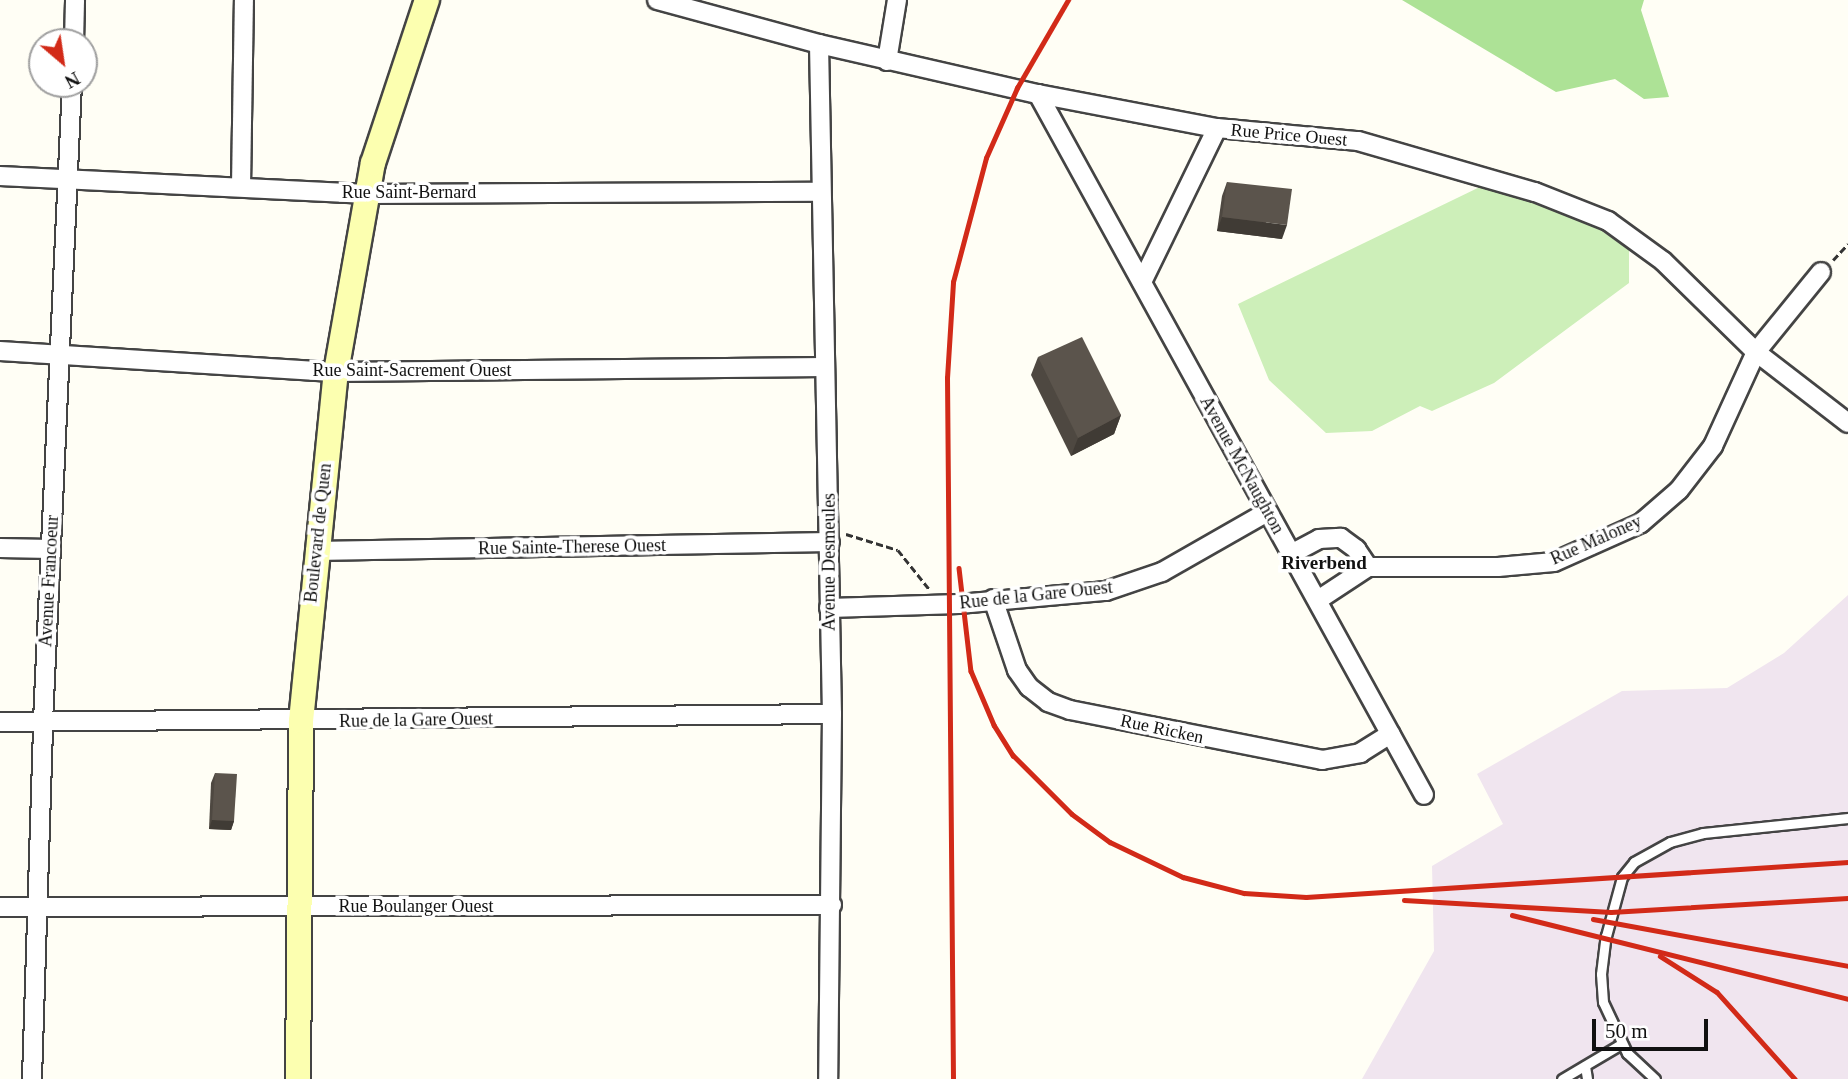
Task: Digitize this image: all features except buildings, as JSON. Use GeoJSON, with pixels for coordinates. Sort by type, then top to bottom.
{"type":"FeatureCollection","features":[{"type":"Feature","properties":{"kind":"street"},"geometry":{"type":"LineString","coordinates":[[74,28],[75,0]]}},
{"type":"Feature","properties":{"kind":"street"},"geometry":{"type":"LineString","coordinates":[[241,187],[244,0]]}},
{"type":"Feature","properties":{"kind":"street","name":"Boulevard de Quen"},"geometry":{"type":"LineString","coordinates":[[298,1079],[301,721],[315,551],[336,372],[373,163],[427,0]]}},
{"type":"Feature","properties":{"kind":"street","name":"Rue Price Ouest"},"geometry":{"type":"LineString","coordinates":[[657,0],[887,61],[1038,94],[1217,128],[1358,141],[1535,191],[1608,221],[1663,261],[1756,352],[1848,423]]}},
{"type":"Feature","properties":{"kind":"street"},"geometry":{"type":"LineString","coordinates":[[887,61],[897,0]]}},
{"type":"Feature","properties":{"kind":"street","name":"Avenue Desmeules"},"geometry":{"type":"LineString","coordinates":[[819,44],[819,192],[830,536],[832,714],[828,1079]]}},
{"type":"Feature","properties":{"kind":"street","name":"Avenue McNaughton"},"geometry":{"type":"LineString","coordinates":[[1038,94],[1424,795]]}},
{"type":"Feature","properties":{"kind":"street","name":"Avenue Francoeur"},"geometry":{"type":"LineString","coordinates":[[32,1079],[43,722],[71,98]]}},
{"type":"Feature","properties":{"kind":"street"},"geometry":{"type":"LineString","coordinates":[[1142,282],[1217,128]]}},
{"type":"Feature","properties":{"kind":"street","name":"Rue Saint-Bernard"},"geometry":{"type":"LineString","coordinates":[[0,176],[368,194],[819,192]]}},
{"type":"Feature","properties":{"kind":"street","name":"Rue Maloney"},"geometry":{"type":"LineString","coordinates":[[1368,566],[1498,567],[1554,562],[1641,523],[1679,490],[1713,446],[1756,352],[1821,272]]}},
{"type":"Feature","properties":{"kind":"street","name":"Rue Saint-Sacrement Ouest"},"geometry":{"type":"LineString","coordinates":[[0,351],[336,372],[825,367]]}},
{"type":"Feature","properties":{"kind":"street","name":"Rue de la Gare Ouest"},"geometry":{"type":"LineString","coordinates":[[829,608],[942,605],[1106,591],[1161,572],[1267,512]]}},
{"type":"Feature","properties":{"kind":"street","name":"Rue Sainte-Therese Ouest"},"geometry":{"type":"LineString","coordinates":[[315,551],[830,536]]}},
{"type":"Feature","properties":{"kind":"street"},"geometry":{"type":"LineString","coordinates":[[1291,554],[1319,539],[1341,538],[1356,549],[1368,566],[1318,600]]}},
{"type":"Feature","properties":{"kind":"street"},"geometry":{"type":"LineString","coordinates":[[0,548],[51,549]]}},
{"type":"Feature","properties":{"kind":"street","name":"Rue Ricken"},"geometry":{"type":"LineString","coordinates":[[993,599],[1017,670],[1029,687],[1048,702],[1070,710],[1322,760],[1360,753],[1391,734]]}},
{"type":"Feature","properties":{"kind":"street","name":"Rue de la Gare Ouest"},"geometry":{"type":"LineString","coordinates":[[0,722],[832,714]]}},
{"type":"Feature","properties":{"kind":"street","name":"Rue Boulanger Ouest"},"geometry":{"type":"LineString","coordinates":[[0,907],[832,905]]}},
{"type":"Feature","properties":{"kind":"lane"},"geometry":{"type":"LineString","coordinates":[[1655,1079],[1620,1044],[1603,1002],[1601,974],[1611,912],[1622,877],[1634,862],[1670,842],[1703,833],[1848,818]]}},
{"type":"Feature","properties":{"kind":"lane"},"geometry":{"type":"LineString","coordinates":[[1562,1079],[1620,1044]]}},
{"type":"Feature","properties":{"kind":"lane"},"geometry":{"type":"LineString","coordinates":[[1586,1066],[1587,1079]]}},
{"type":"Feature","properties":{"kind":"path"},"geometry":{"type":"LineString","coordinates":[[1821,272],[1848,244]]}},
{"type":"Feature","properties":{"kind":"path"},"geometry":{"type":"LineString","coordinates":[[830,536],[898,550],[942,605]]}},
{"type":"Feature","properties":{"kind":"shaded area"},"geometry":{"type":"Polygon","coordinates":[[[1848,595],[1848,1079],[1362,1079],[1434,951],[1432,866],[1503,824],[1477,774],[1622,691],[1727,688],[1784,653],[1848,595]]]}},
{"type":"Feature","properties":{"kind":"green space"},"geometry":{"type":"Polygon","coordinates":[[[1402,0],[1644,0],[1641,10],[1669,97],[1644,99],[1615,79],[1556,92],[1402,0]]]}},
{"type":"Feature","properties":{"kind":"green space"},"geometry":{"type":"Polygon","coordinates":[[[1486,184],[1583,218],[1629,250],[1629,283],[1494,383],[1432,411],[1420,406],[1372,431],[1326,433],[1269,380],[1238,304],[1486,184]]]}},
{"type":"Feature","properties":{"kind":"railway"},"geometry":{"type":"LineString","coordinates":[[953,1079],[947,378],[953,282],[986,158],[1017,88],[1068,0]]}},
{"type":"Feature","properties":{"kind":"railway"},"geometry":{"type":"LineString","coordinates":[[959,568],[971,671],[994,725],[1013,755],[1072,814],[1110,842],[1183,877],[1244,893],[1306,897],[1848,862]]}},
{"type":"Feature","properties":{"kind":"railway"},"geometry":{"type":"LineString","coordinates":[[1404,900],[1611,912],[1848,898]]}},
{"type":"Feature","properties":{"kind":"railway"},"geometry":{"type":"LineString","coordinates":[[1512,915],[1848,999]]}},
{"type":"Feature","properties":{"kind":"railway"},"geometry":{"type":"LineString","coordinates":[[1593,919],[1848,966]]}},
{"type":"Feature","properties":{"kind":"railway"},"geometry":{"type":"LineString","coordinates":[[1660,956],[1717,992],[1795,1079]]}},
{"type":"Feature","properties":{"kind":"district","name":"Riverbend"},"geometry":{"type":"Point","coordinates":[1324,563]}}]}
